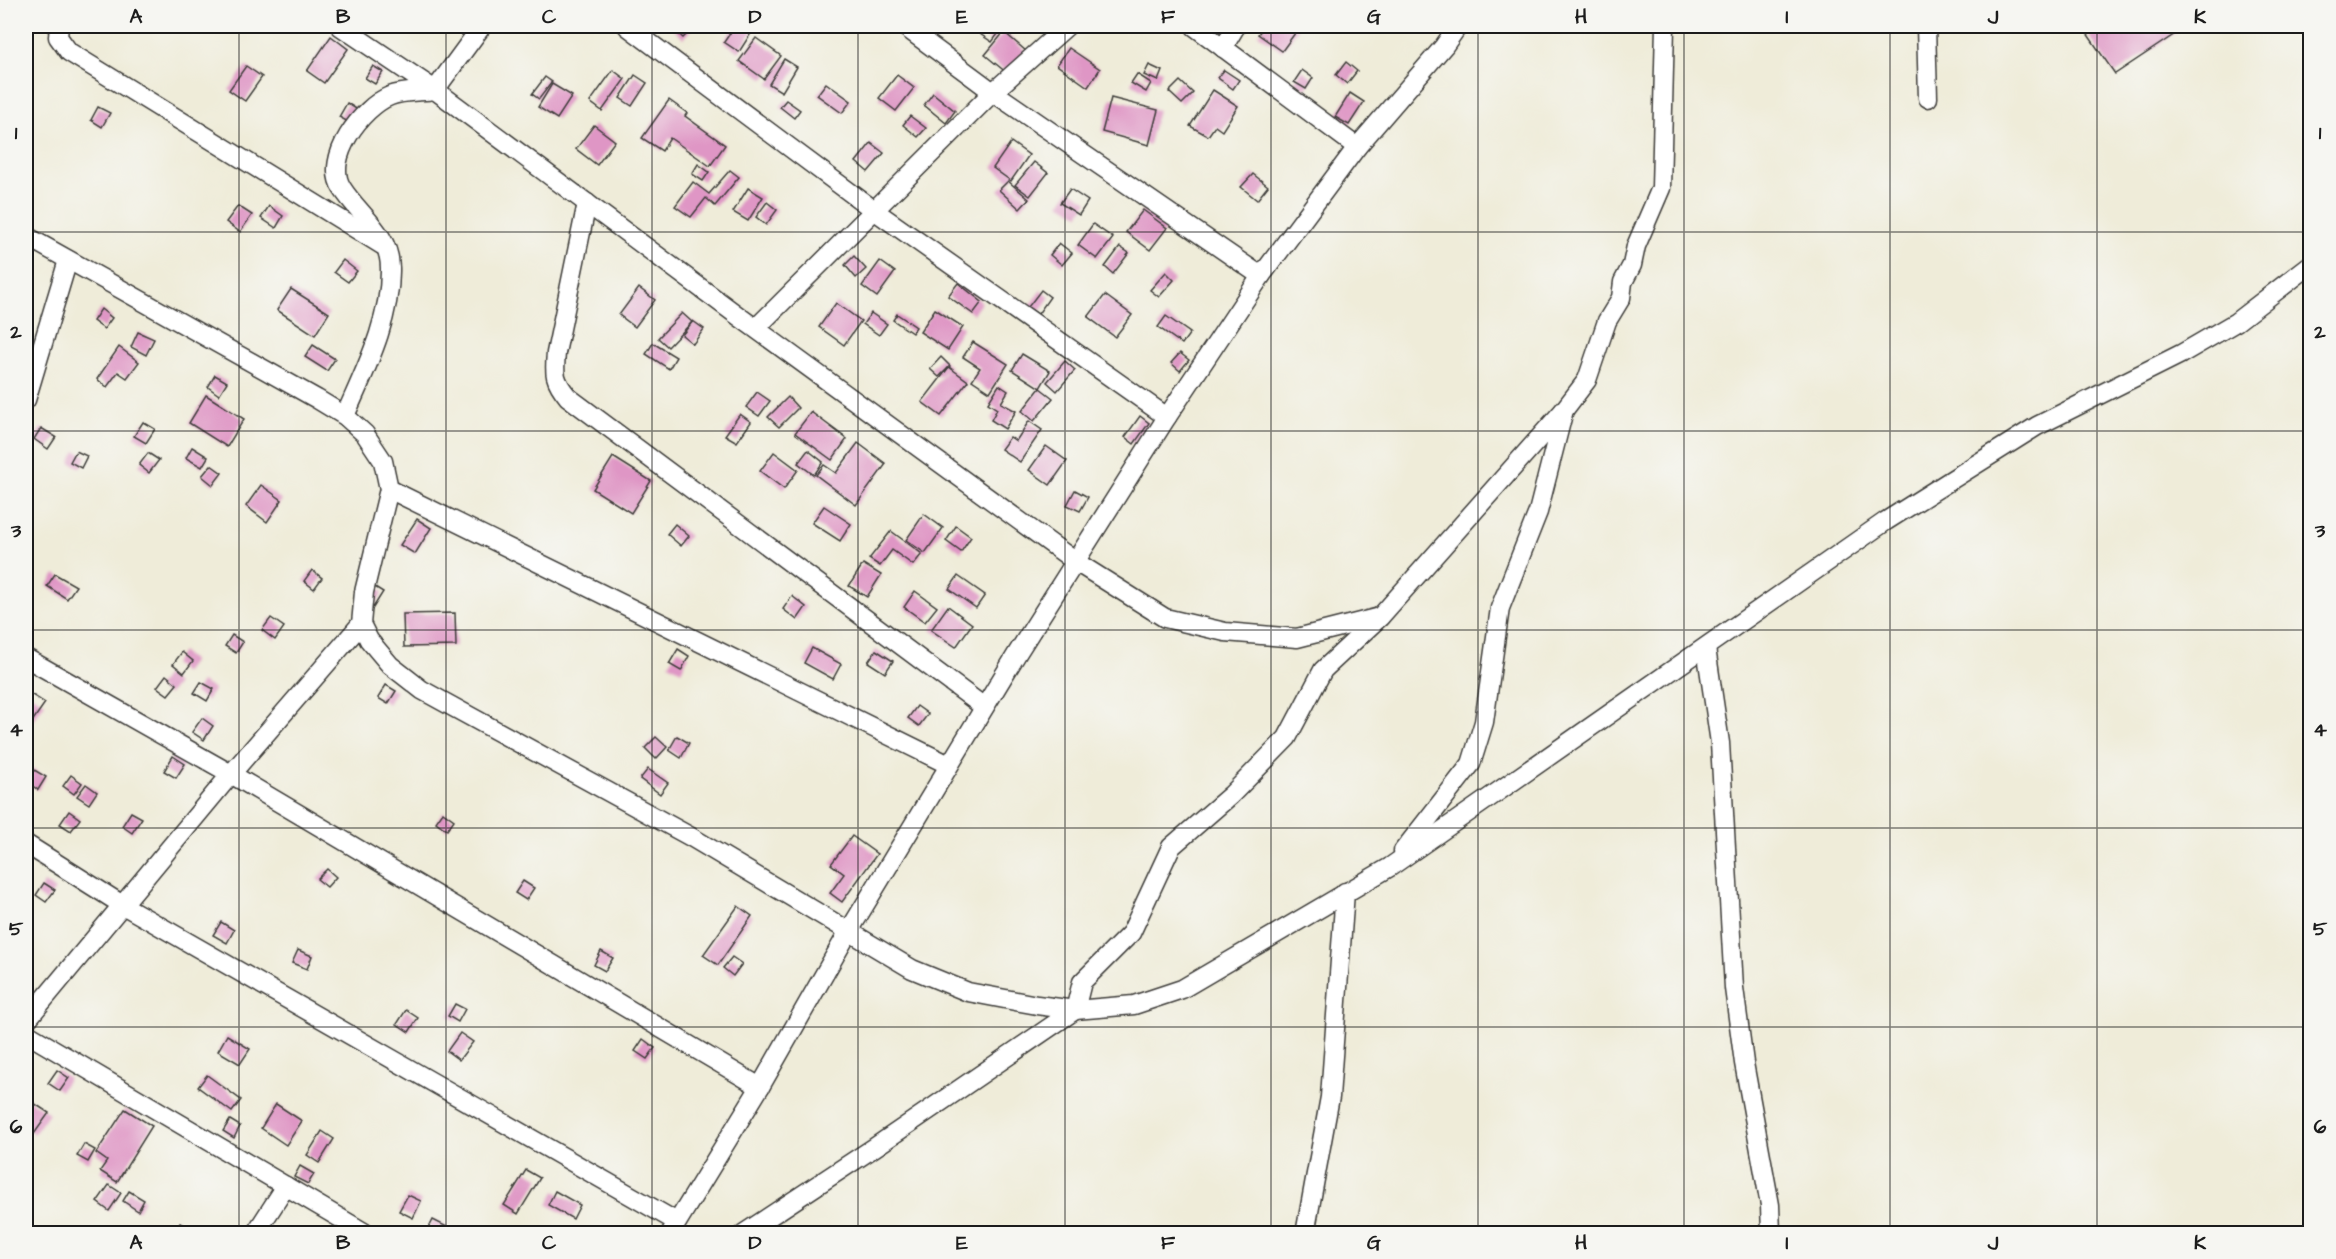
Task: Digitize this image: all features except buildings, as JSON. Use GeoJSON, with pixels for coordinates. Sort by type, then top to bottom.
{"type":"FeatureCollection","features":[{"type":"Feature","properties":{"kind":"street"},"geometry":{"type":"LineString","coordinates":[[59,26],[58,37],[69,52],[386,247]]}},
{"type":"Feature","properties":{"kind":"street"},"geometry":{"type":"LineString","coordinates":[[339,26],[435,90],[1076,562],[1166,618],[1225,632],[1298,638],[1380,617]]}},
{"type":"Feature","properties":{"kind":"street"},"geometry":{"type":"LineString","coordinates":[[345,416],[367,366],[386,312],[390,266],[386,247],[377,230],[340,186],[338,171],[340,150],[354,126],[368,109],[391,96],[435,90],[482,26]]}},
{"type":"Feature","properties":{"kind":"street"},"geometry":{"type":"LineString","coordinates":[[627,26],[874,211],[1167,417]]}},
{"type":"Feature","properties":{"kind":"street"},"geometry":{"type":"LineString","coordinates":[[904,26],[993,92],[1262,276]]}},
{"type":"Feature","properties":{"kind":"street"},"geometry":{"type":"LineString","coordinates":[[756,328],[993,92],[1068,26]]}},
{"type":"Feature","properties":{"kind":"street"},"geometry":{"type":"LineString","coordinates":[[1194,26],[1357,147]]}},
{"type":"Feature","properties":{"kind":"street"},"geometry":{"type":"LineString","coordinates":[[1223,48],[1236,26]]}},
{"type":"Feature","properties":{"kind":"street"},"geometry":{"type":"LineString","coordinates":[[26,844],[121,904],[673,1228],[760,1086],[849,931],[984,707],[1167,417],[1262,276],[1357,147],[1444,46],[1458,26]]}},
{"type":"Feature","properties":{"kind":"street"},"geometry":{"type":"LineString","coordinates":[[743,1233],[885,1140],[1075,1010],[1082,982],[1131,933],[1171,847],[1231,795],[1287,738],[1323,670],[1380,617],[1564,410],[1587,380],[1608,321],[1621,298],[1623,282],[1632,265],[1636,246],[1661,188],[1665,26]]}},
{"type":"Feature","properties":{"kind":"street"},"geometry":{"type":"LineString","coordinates":[[1926,26],[1928,98]]}},
{"type":"Feature","properties":{"kind":"street"},"geometry":{"type":"LineString","coordinates":[[587,203],[554,369],[557,383],[568,397],[984,707]]}},
{"type":"Feature","properties":{"kind":"street"},"geometry":{"type":"LineString","coordinates":[[26,236],[345,416],[365,434],[382,460],[389,489],[364,592],[362,624],[369,640],[390,665],[422,690],[692,837],[912,969],[968,992],[1075,1010],[1134,1005],[1182,989],[1390,867],[1916,502],[2037,426],[2181,354],[2236,322],[2310,265]]}},
{"type":"Feature","properties":{"kind":"street"},"geometry":{"type":"LineString","coordinates":[[26,400],[68,260]]}},
{"type":"Feature","properties":{"kind":"street"},"geometry":{"type":"LineString","coordinates":[[1390,867],[1471,764],[1484,722],[1500,608],[1538,512],[1564,410]]}},
{"type":"Feature","properties":{"kind":"street"},"geometry":{"type":"LineString","coordinates":[[389,489],[949,765]]}},
{"type":"Feature","properties":{"kind":"street"},"geometry":{"type":"LineString","coordinates":[[26,1021],[231,774],[362,624]]}},
{"type":"Feature","properties":{"kind":"street"},"geometry":{"type":"LineString","coordinates":[[1706,648],[1720,743],[1734,988],[1744,1063],[1770,1205],[1771,1233]]}},
{"type":"Feature","properties":{"kind":"street"},"geometry":{"type":"LineString","coordinates":[[26,658],[231,774],[760,1086]]}},
{"type":"Feature","properties":{"kind":"street"},"geometry":{"type":"LineString","coordinates":[[1305,1233],[1330,1097],[1346,892]]}},
{"type":"Feature","properties":{"kind":"street"},"geometry":{"type":"LineString","coordinates":[[26,1033],[367,1233]]}},
{"type":"Feature","properties":{"kind":"street"},"geometry":{"type":"LineString","coordinates":[[255,1233],[286,1186]]}}]}
